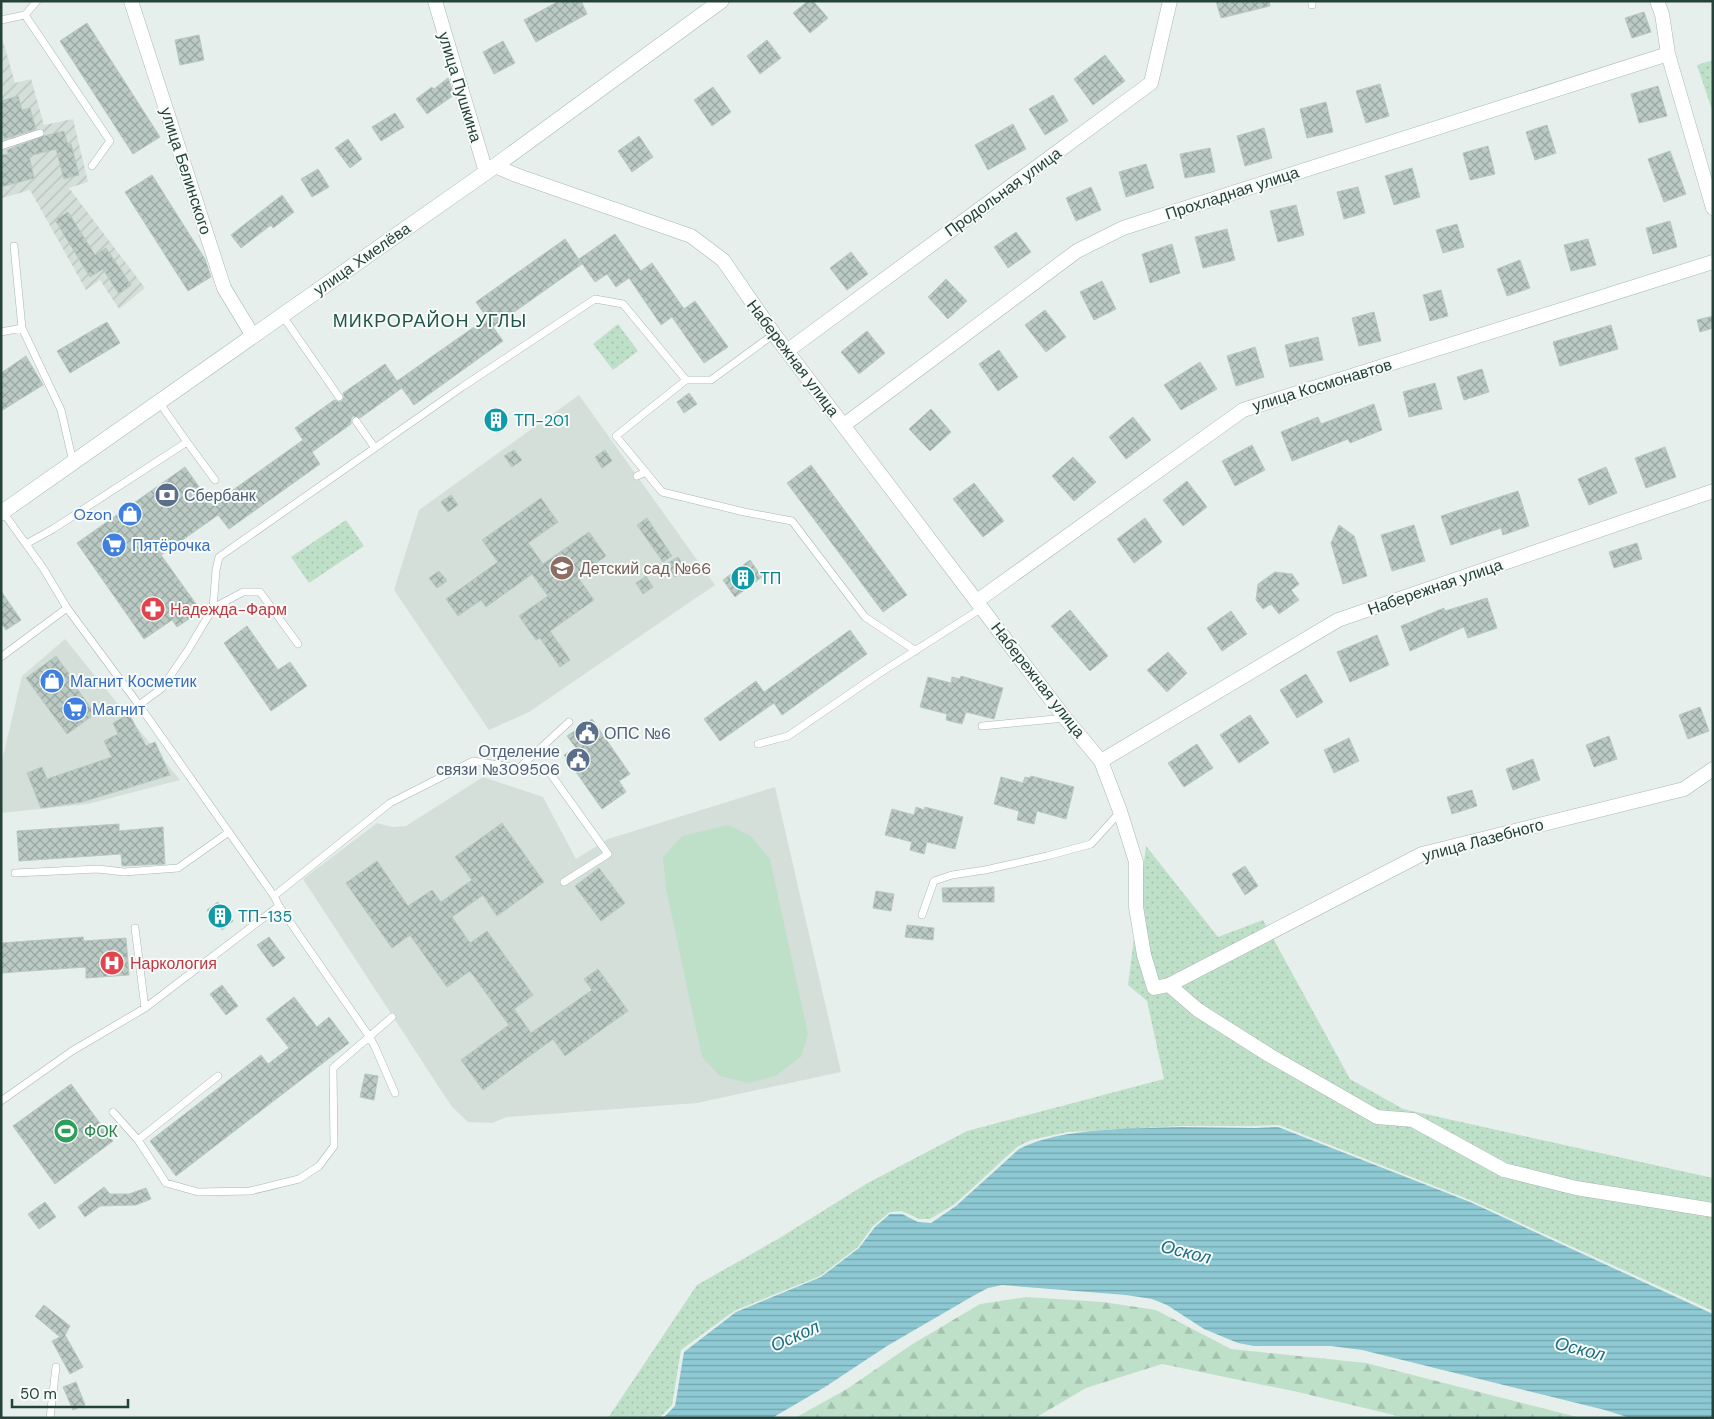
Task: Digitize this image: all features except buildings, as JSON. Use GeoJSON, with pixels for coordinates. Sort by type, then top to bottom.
{"type":"FeatureCollection","features":[{"type":"Feature","properties":{"kind":"main road","name":"улица Хмелёва"},"geometry":{"type":"LineString","coordinates":[[2,512],[490,169],[721,1]]}},
{"type":"Feature","properties":{"kind":"street","name":"улица Белинского"},"geometry":{"type":"LineString","coordinates":[[131,1],[224,288],[253,336]]}},
{"type":"Feature","properties":{"kind":"street","name":"улица Пушкина"},"geometry":{"type":"LineString","coordinates":[[435,1],[490,169]]}},
{"type":"Feature","properties":{"kind":"street","name":"Продольная улица"},"geometry":{"type":"LineString","coordinates":[[787,351],[1151,83],[1170,1]]}},
{"type":"Feature","properties":{"kind":"street"},"geometry":{"type":"LineString","coordinates":[[1657,1],[1662,14],[1668,54],[1713,208]]}},
{"type":"Feature","properties":{"kind":"street","name":"Прохладная улица"},"geometry":{"type":"LineString","coordinates":[[844,425],[1077,251],[1124,228],[1668,54]]}},
{"type":"Feature","properties":{"kind":"street","name":"Набережная улица"},"geometry":{"type":"LineString","coordinates":[[490,169],[516,175],[691,236],[723,260],[774,334],[1065,718],[1101,761],[1338,620],[1713,491]]}},
{"type":"Feature","properties":{"kind":"street","name":"улица Космонавтов"},"geometry":{"type":"LineString","coordinates":[[980,604],[1243,410],[1713,262]]}},
{"type":"Feature","properties":{"kind":"street"},"geometry":{"type":"LineString","coordinates":[[1101,761],[1120,811]]}},
{"type":"Feature","properties":{"kind":"street","name":"улица Лазебного"},"geometry":{"type":"LineString","coordinates":[[1120,811],[1136,862],[1136,907],[1144,955],[1154,988],[1169,985],[1422,854],[1684,789],[1713,769]]}},
{"type":"Feature","properties":{"kind":"street"},"geometry":{"type":"LineString","coordinates":[[1169,985],[1198,1010],[1245,1040],[1377,1117],[1413,1120],[1504,1170],[1576,1188],[1713,1210]]}},
{"type":"Feature","properties":{"kind":"lane"},"geometry":{"type":"LineString","coordinates":[[1,20],[25,15],[37,1]]}},
{"type":"Feature","properties":{"kind":"lane"},"geometry":{"type":"LineString","coordinates":[[25,15],[110,141],[92,166]]}},
{"type":"Feature","properties":{"kind":"lane"},"geometry":{"type":"LineString","coordinates":[[1,146],[40,132]]}},
{"type":"Feature","properties":{"kind":"lane"},"geometry":{"type":"LineString","coordinates":[[14,246],[22,328],[62,410],[73,462]]}},
{"type":"Feature","properties":{"kind":"lane"},"geometry":{"type":"LineString","coordinates":[[139,705],[162,688],[213,608],[219,557],[462,387],[595,299],[623,304],[686,380]]}},
{"type":"Feature","properties":{"kind":"lane"},"geometry":{"type":"LineString","coordinates":[[282,315],[338,397]]}},
{"type":"Feature","properties":{"kind":"lane"},"geometry":{"type":"LineString","coordinates":[[1,332],[22,328]]}},
{"type":"Feature","properties":{"kind":"lane"},"geometry":{"type":"LineString","coordinates":[[774,334],[711,380],[686,380],[616,436],[662,492],[744,512],[792,520],[865,617],[916,651]]}},
{"type":"Feature","properties":{"kind":"lane"},"geometry":{"type":"LineString","coordinates":[[159,402],[215,480]]}},
{"type":"Feature","properties":{"kind":"lane"},"geometry":{"type":"LineString","coordinates":[[356,421],[375,448]]}},
{"type":"Feature","properties":{"kind":"lane"},"geometry":{"type":"LineString","coordinates":[[26,544],[53,529],[187,442]]}},
{"type":"Feature","properties":{"kind":"lane"},"geometry":{"type":"LineString","coordinates":[[637,476],[646,472]]}},
{"type":"Feature","properties":{"kind":"lane"},"geometry":{"type":"LineString","coordinates":[[2,512],[26,544],[67,608],[139,705],[274,896],[369,1036],[395,1093]]}},
{"type":"Feature","properties":{"kind":"lane"},"geometry":{"type":"LineString","coordinates":[[213,608],[243,592],[260,592],[298,644]]}},
{"type":"Feature","properties":{"kind":"lane"},"geometry":{"type":"LineString","coordinates":[[758,744],[788,736],[877,675],[916,651],[980,604]]}},
{"type":"Feature","properties":{"kind":"lane"},"geometry":{"type":"LineString","coordinates":[[1,657],[67,608]]}},
{"type":"Feature","properties":{"kind":"lane"},"geometry":{"type":"LineString","coordinates":[[982,726],[1065,718]]}},
{"type":"Feature","properties":{"kind":"lane"},"geometry":{"type":"LineString","coordinates":[[518,768],[569,722]]}},
{"type":"Feature","properties":{"kind":"lane"},"geometry":{"type":"LineString","coordinates":[[274,896],[390,803],[473,761],[550,773],[608,854],[564,882]]}},
{"type":"Feature","properties":{"kind":"lane"},"geometry":{"type":"LineString","coordinates":[[922,915],[934,881],[952,875],[1047,856],[1091,844],[1120,811]]}},
{"type":"Feature","properties":{"kind":"lane"},"geometry":{"type":"LineString","coordinates":[[15,874],[98,869],[124,872],[178,868],[229,832]]}},
{"type":"Feature","properties":{"kind":"lane"},"geometry":{"type":"LineString","coordinates":[[1,1101],[72,1051],[145,1008],[279,906]]}},
{"type":"Feature","properties":{"kind":"lane"},"geometry":{"type":"LineString","coordinates":[[135,928],[145,1008]]}},
{"type":"Feature","properties":{"kind":"lane"},"geometry":{"type":"LineString","coordinates":[[113,1112],[138,1140],[166,1183],[198,1192],[250,1190],[299,1179],[319,1166],[334,1146],[333,1068],[392,1017]]}},
{"type":"Feature","properties":{"kind":"lane"},"geometry":{"type":"LineString","coordinates":[[138,1140],[218,1076]]}},
{"type":"Feature","properties":{"kind":"lane"},"geometry":{"type":"LineString","coordinates":[[50,1418],[56,1367]]}},
{"type":"Feature","properties":{"kind":"shaded area"},"geometry":{"type":"Polygon","coordinates":[[[1,34],[15,83],[31,79],[44,125],[73,119],[88,182],[69,188],[145,288],[119,309],[100,280],[86,290],[30,190],[2,198],[1,34]]]}},
{"type":"Feature","properties":{"kind":"shaded area"},"geometry":{"type":"Polygon","coordinates":[[[579,395],[715,585],[529,712],[489,730],[394,590],[419,510],[579,395]]]}},
{"type":"Feature","properties":{"kind":"shaded area"},"geometry":{"type":"Polygon","coordinates":[[[65,639],[180,780],[88,804],[1,813],[1,765],[22,676],[65,639]]]}},
{"type":"Feature","properties":{"kind":"shaded area"},"geometry":{"type":"Polygon","coordinates":[[[483,777],[543,797],[576,859],[608,839],[775,787],[841,1072],[697,1103],[507,1117],[492,1123],[468,1122],[452,1107],[303,879],[377,823],[392,827],[406,826],[483,777]]]}},
{"type":"Feature","properties":{"kind":"green space"},"geometry":{"type":"Polygon","coordinates":[[[1713,60],[1713,113],[1697,65],[1713,60]]]}},
{"type":"Feature","properties":{"kind":"green space"},"geometry":{"type":"Polygon","coordinates":[[[618,324],[638,351],[613,370],[593,344],[618,324]]]}},
{"type":"Feature","properties":{"kind":"green space"},"geometry":{"type":"Polygon","coordinates":[[[346,520],[364,546],[309,583],[291,557],[346,520]]]}},
{"type":"Feature","properties":{"kind":"green space"},"geometry":{"type":"Polygon","coordinates":[[[728,825],[751,836],[770,859],[808,1034],[801,1057],[775,1076],[749,1083],[720,1076],[702,1057],[666,888],[663,857],[682,836],[728,825]]]}},
{"type":"Feature","properties":{"kind":"green space"},"geometry":{"type":"Polygon","coordinates":[[[1146,846],[1218,937],[1263,920],[1350,1079],[1403,1109],[1713,1178],[1713,1311],[1470,1200],[1279,1125],[1181,1126],[1067,1132],[1031,1140],[1017,1147],[955,1204],[930,1219],[919,1219],[902,1211],[890,1212],[873,1226],[858,1247],[820,1276],[734,1311],[681,1350],[672,1405],[659,1418],[608,1418],[697,1285],[778,1239],[866,1184],[967,1131],[1164,1079],[1147,1001],[1128,985],[1146,846]]]}},
{"type":"Feature","properties":{"kind":"green space"},"geometry":{"type":"Polygon","coordinates":[[[1026,1297],[1103,1302],[1156,1310],[1231,1349],[1366,1363],[1581,1418],[1406,1418],[1298,1392],[1162,1364],[1086,1388],[1035,1418],[795,1418],[847,1389],[911,1345],[980,1304],[1026,1297]]]}},
{"type":"Feature","properties":{"kind":"water","name":"Оскол"},"geometry":{"type":"Polygon","coordinates":[[[1180,1127],[1278,1127],[1470,1202],[1713,1314],[1713,1418],[1630,1418],[1605,1410],[1362,1350],[1331,1346],[1254,1346],[1238,1343],[1204,1329],[1167,1305],[1152,1299],[1126,1295],[1002,1285],[988,1288],[973,1296],[887,1346],[825,1387],[772,1418],[663,1418],[675,1406],[684,1352],[736,1312],[821,1277],[859,1248],[875,1227],[890,1214],[902,1214],[918,1222],[931,1223],[956,1206],[1019,1149],[1036,1142],[1098,1130],[1180,1127]]]}},
{"type":"Feature","properties":{"kind":"place","name":"ТП-201"},"geometry":{"type":"Point","coordinates":[496,420]}},
{"type":"Feature","properties":{"kind":"place","name":"Сбербанк"},"geometry":{"type":"Point","coordinates":[167,495]}},
{"type":"Feature","properties":{"kind":"place","name":"Ozon"},"geometry":{"type":"Point","coordinates":[130,514]}},
{"type":"Feature","properties":{"kind":"place","name":"Пятёрочка"},"geometry":{"type":"Point","coordinates":[114,545]}},
{"type":"Feature","properties":{"kind":"place","name":"Детский сад №66"},"geometry":{"type":"Point","coordinates":[562,568]}},
{"type":"Feature","properties":{"kind":"place","name":"ТП"},"geometry":{"type":"Point","coordinates":[743,578]}},
{"type":"Feature","properties":{"kind":"place","name":"Надежда-Фарм"},"geometry":{"type":"Point","coordinates":[153,609]}},
{"type":"Feature","properties":{"kind":"place","name":"Магнит Косметик"},"geometry":{"type":"Point","coordinates":[52,681]}},
{"type":"Feature","properties":{"kind":"place","name":"Магнит"},"geometry":{"type":"Point","coordinates":[75,709]}},
{"type":"Feature","properties":{"kind":"place","name":"ОПС №6"},"geometry":{"type":"Point","coordinates":[587,733]}},
{"type":"Feature","properties":{"kind":"place","name":"Отделение связи №309506"},"geometry":{"type":"Point","coordinates":[578,760]}},
{"type":"Feature","properties":{"kind":"place","name":"ТП-135"},"geometry":{"type":"Point","coordinates":[220,916]}},
{"type":"Feature","properties":{"kind":"place","name":"Наркология"},"geometry":{"type":"Point","coordinates":[112,963]}},
{"type":"Feature","properties":{"kind":"place","name":"ФОК"},"geometry":{"type":"Point","coordinates":[66,1131]}},
{"type":"Feature","properties":{"kind":"district","name":"МИКРОРАЙОН УГЛЫ"},"geometry":{"type":"Point","coordinates":[430,321]}}]}
